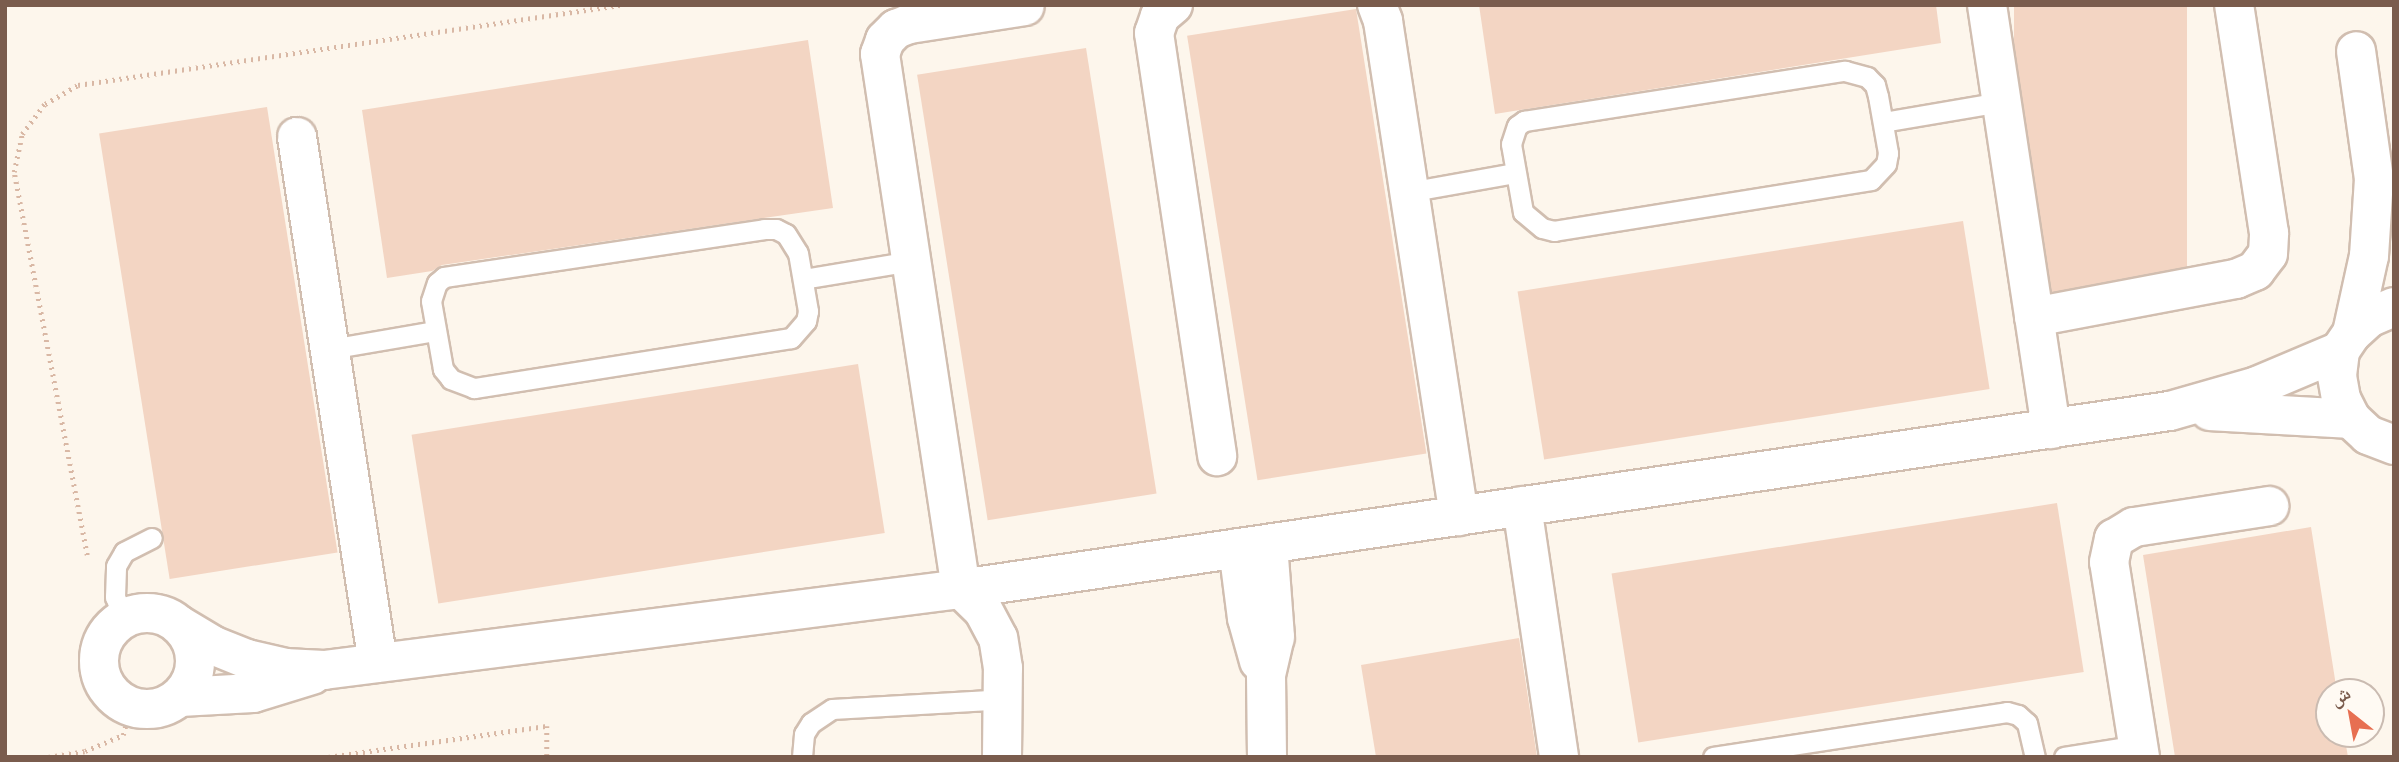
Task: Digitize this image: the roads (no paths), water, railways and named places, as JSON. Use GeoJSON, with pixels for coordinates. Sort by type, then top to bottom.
{"type":"FeatureCollection","features":[{"type":"Feature","properties":{"kind":"street"},"geometry":{"type":"LineString","coordinates":[[1173,5],[1160,16],[1153,33],[1217,456]]}},
{"type":"Feature","properties":{"kind":"street"},"geometry":{"type":"LineString","coordinates":[[1377,5],[1383,21],[1459,516]]}},
{"type":"Feature","properties":{"kind":"street"},"geometry":{"type":"LineString","coordinates":[[1987,5],[2051,429]]}},
{"type":"Feature","properties":{"kind":"street"},"geometry":{"type":"LineString","coordinates":[[2034,317],[2236,279],[2255,271],[2268,254],[2269,233],[2234,5]]}},
{"type":"Feature","properties":{"kind":"street"},"geometry":{"type":"LineString","coordinates":[[1002,757],[1003,668],[998,638],[983,610],[961,589],[880,54],[886,40],[896,29],[909,24],[1025,6]]}},
{"type":"Feature","properties":{"kind":"street"},"geometry":{"type":"LineString","coordinates":[[2356,51],[2374,178],[2370,256],[2337,376],[2341,399],[2371,433],[2394,477]]}},
{"type":"Feature","properties":{"kind":"street"},"geometry":{"type":"LineString","coordinates":[[297,137],[378,663]]}},
{"type":"Feature","properties":{"kind":"street"},"geometry":{"type":"LineString","coordinates":[[2374,178],[2394,232]]}},
{"type":"Feature","properties":{"kind":"street"},"geometry":{"type":"LineString","coordinates":[[180,625],[192,641],[196,661],[192,680],[180,697],[165,706],[148,710],[131,707],[117,699],[106,688],[100,673],[103,642],[120,608],[153,613],[180,625],[212,645],[247,659],[285,668],[324,670],[961,589],[2170,411],[2257,386],[2346,342],[2370,317],[2394,307]]}},
{"type":"Feature","properties":{"kind":"street"},"geometry":{"type":"LineString","coordinates":[[2170,411],[2261,412],[2371,433]]}},
{"type":"Feature","properties":{"kind":"street"},"geometry":{"type":"LineString","coordinates":[[1522,506],[1559,757]]}},
{"type":"Feature","properties":{"kind":"street"},"geometry":{"type":"LineString","coordinates":[[2139,751],[2109,562],[2114,540],[2134,527],[2269,506]]}},
{"type":"Feature","properties":{"kind":"street"},"geometry":{"type":"LineString","coordinates":[[1253,546],[1251,638],[1266,675],[1267,757]]}},
{"type":"Feature","properties":{"kind":"street"},"geometry":{"type":"LineString","coordinates":[[180,697],[253,693],[289,684],[324,670]]}},
{"type":"Feature","properties":{"kind":"lane"},"geometry":{"type":"LineString","coordinates":[[1844,71],[1867,77],[1875,85],[1883,122],[1888,153],[1886,164],[1871,180],[1554,230],[1542,228],[1523,212],[1515,173],[1512,135],[1517,126],[1534,118],[1844,71]]}},
{"type":"Feature","properties":{"kind":"lane"},"geometry":{"type":"LineString","coordinates":[[1883,122],[2001,102]]}},
{"type":"Feature","properties":{"kind":"lane"},"geometry":{"type":"LineString","coordinates":[[1408,192],[1515,173]]}},
{"type":"Feature","properties":{"kind":"lane"},"geometry":{"type":"LineString","coordinates":[[776,229],[786,234],[798,253],[803,279],[808,311],[806,321],[791,338],[474,388],[451,379],[443,369],[435,331],[432,292],[437,284],[453,274],[750,231],[776,229]]}},
{"type":"Feature","properties":{"kind":"lane"},"geometry":{"type":"LineString","coordinates":[[803,279],[911,261]]}},
{"type":"Feature","properties":{"kind":"lane"},"geometry":{"type":"LineString","coordinates":[[330,349],[435,331]]}},
{"type":"Feature","properties":{"kind":"lane"},"geometry":{"type":"LineString","coordinates":[[120,608],[116,566],[124,552],[152,538]]}},
{"type":"Feature","properties":{"kind":"lane"},"geometry":{"type":"LineString","coordinates":[[802,757],[804,734],[811,723],[832,709],[1003,699]]}},
{"type":"Feature","properties":{"kind":"lane"},"geometry":{"type":"LineString","coordinates":[[1713,757],[2007,712],[2018,715],[2027,723],[2035,757]]}},
{"type":"Feature","properties":{"kind":"lane"},"geometry":{"type":"LineString","coordinates":[[2064,757],[2139,751]]}}]}
